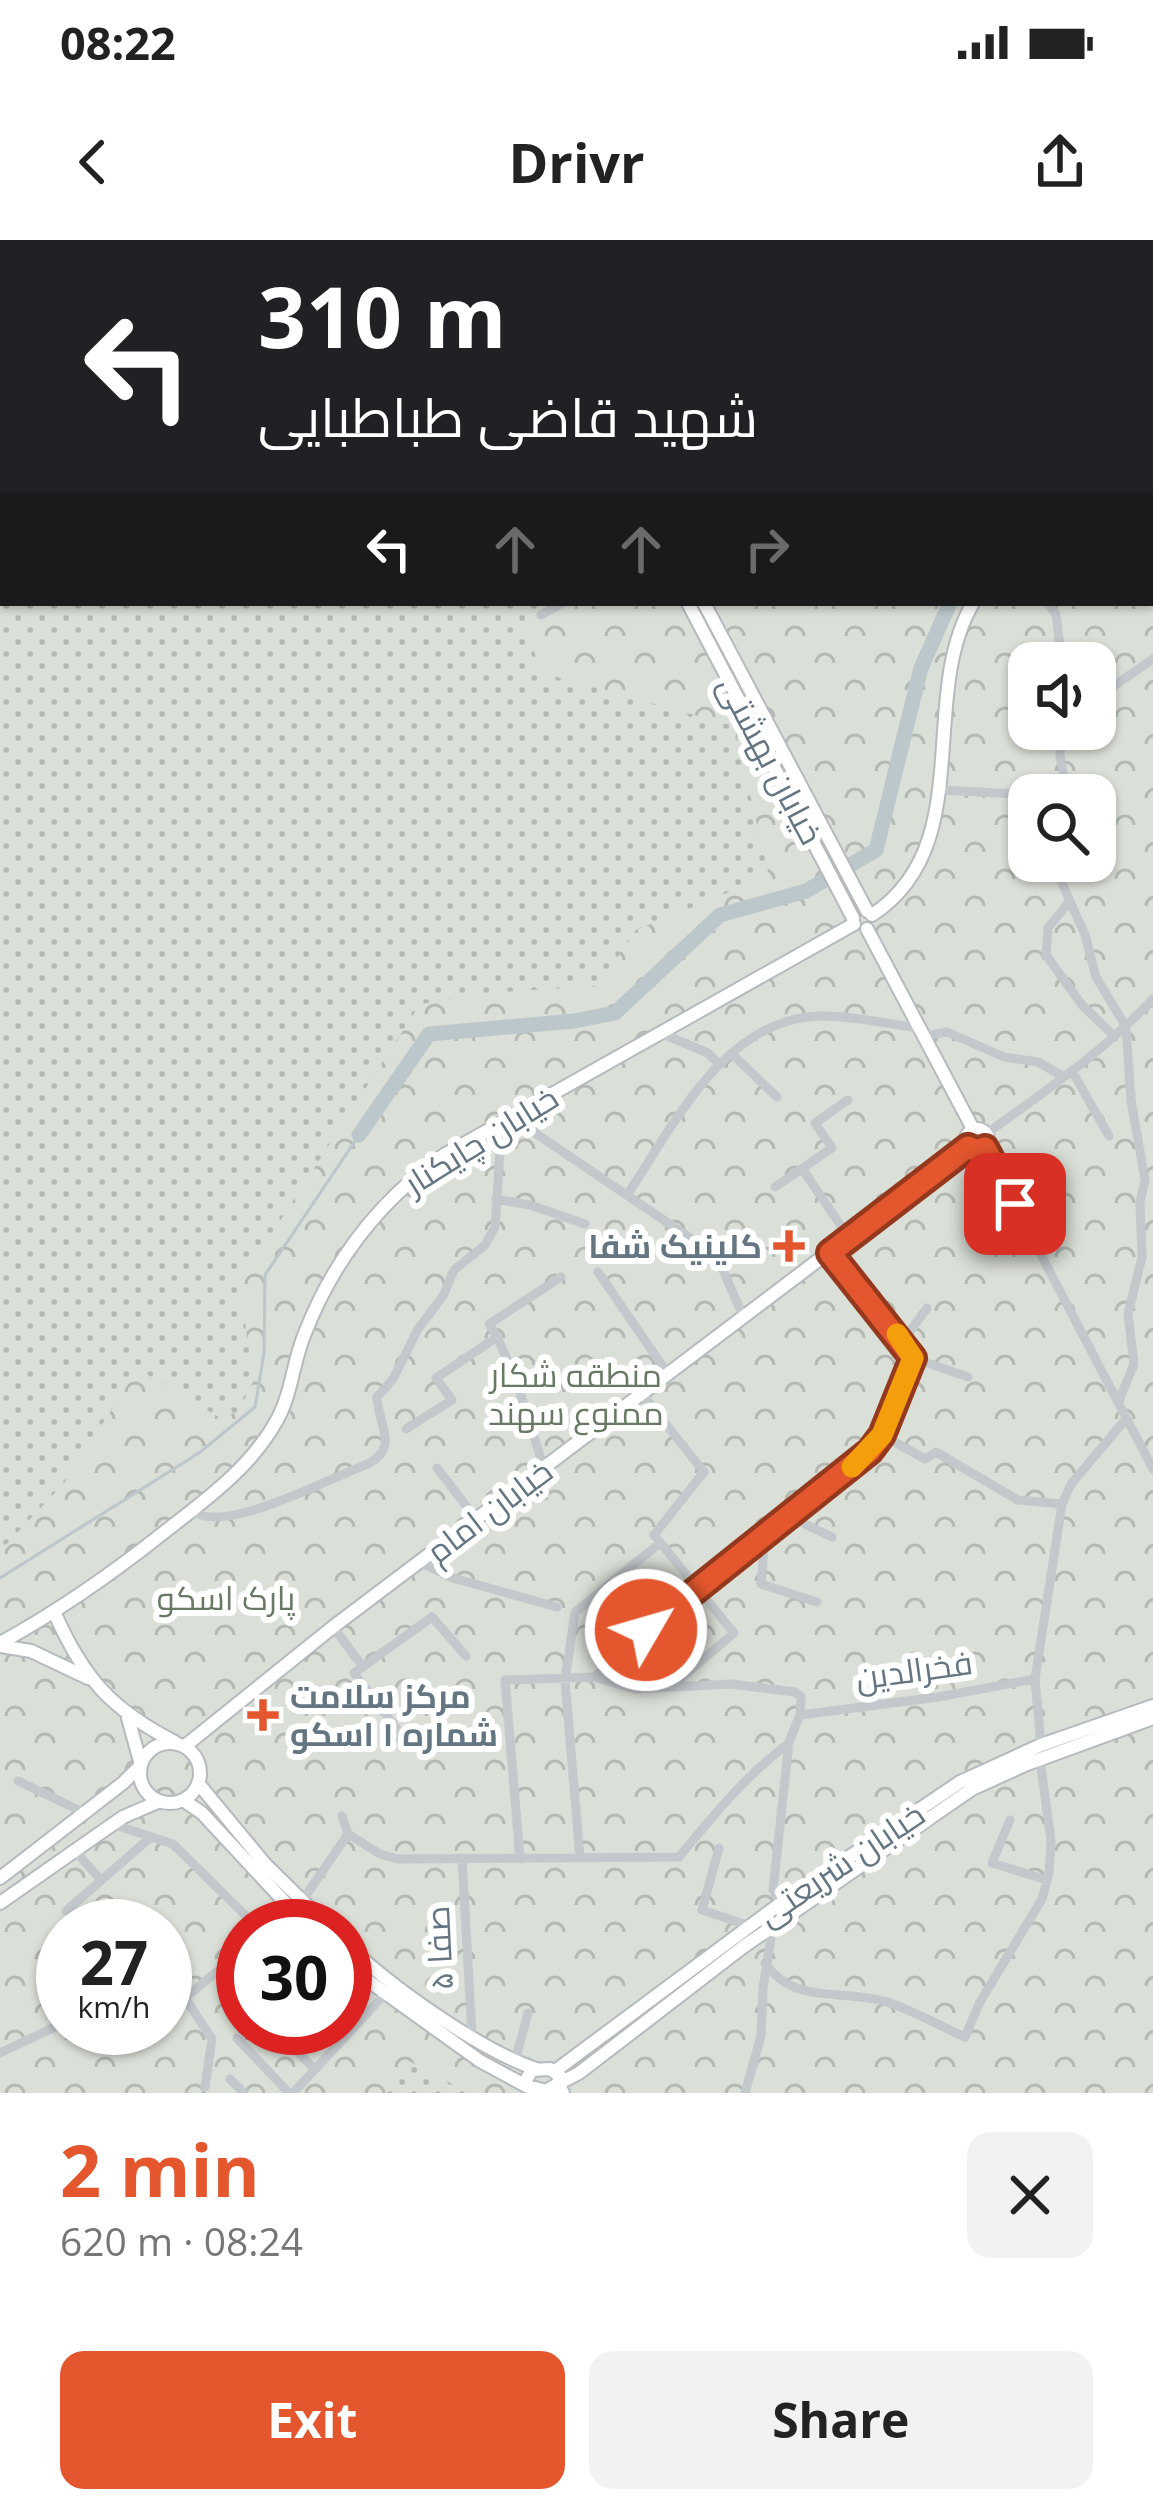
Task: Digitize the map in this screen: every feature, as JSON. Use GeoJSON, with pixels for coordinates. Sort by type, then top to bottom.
{"type":"FeatureCollection","features":[{"type":"Feature","properties":{"kind":"main road","name":"خیابان بهشتی"},"geometry":{"type":"LineString","coordinates":[[690,606],[831,860],[856,891],[863,919]]}},
{"type":"Feature","properties":{"kind":"main road","name":"خیابان بهشتی"},"geometry":{"type":"LineString","coordinates":[[705,606],[831,860],[843,898],[863,919]]}},
{"type":"Feature","properties":{"kind":"main road","name":"خیابان چایکنار"},"geometry":{"type":"LineString","coordinates":[[0,1645],[49,1617],[193,1510],[254,1454],[277,1421],[303,1336],[326,1285],[401,1185],[444,1155],[863,919],[904,888],[926,849],[939,790],[955,641],[972,606]]}},
{"type":"Feature","properties":{"kind":"main road"},"geometry":{"type":"LineString","coordinates":[[863,919],[981,1137]]}},
{"type":"Feature","properties":{"kind":"main road","name":"خیابان امام"},"geometry":{"type":"LineString","coordinates":[[181,1745],[968,1147],[966,1137],[981,1137]]}},
{"type":"Feature","properties":{"kind":"main road"},"geometry":{"type":"LineString","coordinates":[[48,1657],[32,1639],[33,1631],[49,1617],[89,1679],[128,1718],[181,1745],[200,1766],[198,1783],[183,1800]]}},
{"type":"Feature","properties":{"kind":"main road"},"geometry":{"type":"LineString","coordinates":[[0,1645],[48,1657],[89,1679]]}},
{"type":"Feature","properties":{"kind":"main road","name":"خیابان شریعتی"},"geometry":{"type":"LineString","coordinates":[[598,2050],[773,1925],[960,1782],[1153,1706]]}},
{"type":"Feature","properties":{"kind":"main road"},"geometry":{"type":"LineString","coordinates":[[128,1718],[146,1791],[160,1801]]}},
{"type":"Feature","properties":{"kind":"main road","name":"خیابان شریعتی"},"geometry":{"type":"LineString","coordinates":[[1041,1752],[1153,1718]]}},
{"type":"Feature","properties":{"kind":"main road"},"geometry":{"type":"LineString","coordinates":[[0,1878],[86,1813],[158,1745],[181,1745]]}},
{"type":"Feature","properties":{"kind":"main road"},"geometry":{"type":"LineString","coordinates":[[198,1783],[290,1899]]}},
{"type":"Feature","properties":{"kind":"main road"},"geometry":{"type":"LineString","coordinates":[[0,1904],[112,1825],[160,1801],[183,1800],[287,1899]]}},
{"type":"Feature","properties":{"kind":"main road","name":"خیابان شریعتی"},"geometry":{"type":"LineString","coordinates":[[536,2091],[558,2083],[750,1926],[874,1848]]}},
{"type":"Feature","properties":{"kind":"main road"},"geometry":{"type":"LineString","coordinates":[[372,1969],[480,2061],[536,2091]]}},
{"type":"Feature","properties":{"kind":"main road"},"geometry":{"type":"LineString","coordinates":[[372,1985],[558,2083]]}},
{"type":"Feature","properties":{"kind":"main road"},"geometry":{"type":"LineString","coordinates":[[536,2068],[527,2076],[536,2091]]}},
{"type":"Feature","properties":{"kind":"street"},"geometry":{"type":"LineString","coordinates":[[541,615],[557,606]]}},
{"type":"Feature","properties":{"kind":"street"},"geometry":{"type":"LineString","coordinates":[[1049,606],[1056,614],[1059,642]]}},
{"type":"Feature","properties":{"kind":"street"},"geometry":{"type":"LineString","coordinates":[[1116,685],[1153,659]]}},
{"type":"Feature","properties":{"kind":"street"},"geometry":{"type":"LineString","coordinates":[[939,790],[1008,794]]}},
{"type":"Feature","properties":{"kind":"street"},"geometry":{"type":"LineString","coordinates":[[1064,882],[1096,977],[1126,1027],[1144,1180],[1142,1257],[1128,1314],[1133,1364],[1118,1403]]}},
{"type":"Feature","properties":{"kind":"street"},"geometry":{"type":"LineString","coordinates":[[1069,902],[1048,928],[1046,955],[1082,1005],[1114,1036]]}},
{"type":"Feature","properties":{"kind":"street"},"geometry":{"type":"LineString","coordinates":[[1153,998],[1126,1027],[1068,1074],[981,1137],[1153,1469]]}},
{"type":"Feature","properties":{"kind":"street"},"geometry":{"type":"LineString","coordinates":[[627,1195],[718,1064],[797,1018],[822,1016],[947,1032],[1004,1057],[1038,1062],[1068,1074],[1109,1136]]}},
{"type":"Feature","properties":{"kind":"street"},"geometry":{"type":"LineString","coordinates":[[663,1034],[708,1053],[718,1064]]}},
{"type":"Feature","properties":{"kind":"street"},"geometry":{"type":"LineString","coordinates":[[732,1054],[777,1097]]}},
{"type":"Feature","properties":{"kind":"street"},"geometry":{"type":"LineString","coordinates":[[776,1187],[832,1148],[815,1123],[848,1100]]}},
{"type":"Feature","properties":{"kind":"street"},"geometry":{"type":"LineString","coordinates":[[519,1114],[535,1133],[717,1256],[743,1316]]}},
{"type":"Feature","properties":{"kind":"street"},"geometry":{"type":"LineString","coordinates":[[193,1510],[207,1519],[242,1515],[368,1464],[384,1452],[388,1442],[377,1397],[393,1379],[454,1270],[485,1245],[495,1227],[502,1123]]}},
{"type":"Feature","properties":{"kind":"street"},"geometry":{"type":"LineString","coordinates":[[803,1170],[850,1238]]}},
{"type":"Feature","properties":{"kind":"street"},"geometry":{"type":"LineString","coordinates":[[496,1198],[585,1224]]}},
{"type":"Feature","properties":{"kind":"street"},"geometry":{"type":"LineString","coordinates":[[830,1253],[913,1358],[968,1377]]}},
{"type":"Feature","properties":{"kind":"street"},"geometry":{"type":"LineString","coordinates":[[598,1272],[668,1374]]}},
{"type":"Feature","properties":{"kind":"street"},"geometry":{"type":"LineString","coordinates":[[544,1468],[514,1374],[489,1324],[561,1277]]}},
{"type":"Feature","properties":{"kind":"street"},"geometry":{"type":"LineString","coordinates":[[903,1341],[927,1308]]}},
{"type":"Feature","properties":{"kind":"street"},"geometry":{"type":"LineString","coordinates":[[406,1429],[452,1400],[436,1378],[496,1337]]}},
{"type":"Feature","properties":{"kind":"street"},"geometry":{"type":"LineString","coordinates":[[594,1676],[870,1451],[882,1435],[913,1358]]}},
{"type":"Feature","properties":{"kind":"street"},"geometry":{"type":"LineString","coordinates":[[580,1858],[565,1680],[575,1612],[657,1539],[704,1472],[642,1394]]}},
{"type":"Feature","properties":{"kind":"street"},"geometry":{"type":"LineString","coordinates":[[766,1963],[775,1978],[796,1992],[887,2002],[965,2037],[980,2002],[1042,1899],[1047,1880],[1051,1841],[1035,1679],[1062,1504],[1070,1484],[1126,1419]]}},
{"type":"Feature","properties":{"kind":"street"},"geometry":{"type":"LineString","coordinates":[[882,1435],[925,1459],[936,1452],[1018,1500],[1062,1504]]}},
{"type":"Feature","properties":{"kind":"street"},"geometry":{"type":"LineString","coordinates":[[437,1468],[477,1520]]}},
{"type":"Feature","properties":{"kind":"street"},"geometry":{"type":"LineString","coordinates":[[790,1517],[832,1537]]}},
{"type":"Feature","properties":{"kind":"street"},"geometry":{"type":"LineString","coordinates":[[766,1536],[761,1584],[817,1602]]}},
{"type":"Feature","properties":{"kind":"street"},"geometry":{"type":"LineString","coordinates":[[657,1539],[734,1633],[681,1678],[680,1686]]}},
{"type":"Feature","properties":{"kind":"street"},"geometry":{"type":"LineString","coordinates":[[421,1563],[453,1578],[557,1607]]}},
{"type":"Feature","properties":{"kind":"street"},"geometry":{"type":"LineString","coordinates":[[408,1743],[354,1673],[433,1617],[466,1656]]}},
{"type":"Feature","properties":{"kind":"street"},"geometry":{"type":"LineString","coordinates":[[333,1627],[363,1667]]}},
{"type":"Feature","properties":{"kind":"street"},"geometry":{"type":"LineString","coordinates":[[520,1859],[506,1680],[594,1676],[635,1689],[731,1684],[795,1692],[801,1696],[800,1715],[788,1744],[773,1890],[782,1903]]}},
{"type":"Feature","properties":{"kind":"street","name":"فخرالدین"},"geometry":{"type":"LineString","coordinates":[[800,1715],[1035,1679]]}},
{"type":"Feature","properties":{"kind":"street"},"geometry":{"type":"LineString","coordinates":[[347,1834],[387,1857],[679,1857],[701,1827],[788,1744]]}},
{"type":"Feature","properties":{"kind":"street"},"geometry":{"type":"LineString","coordinates":[[18,1781],[86,1813]]}},
{"type":"Feature","properties":{"kind":"street"},"geometry":{"type":"LineString","coordinates":[[314,1899],[347,1834],[342,1816]]}},
{"type":"Feature","properties":{"kind":"street"},"geometry":{"type":"LineString","coordinates":[[1010,1820],[992,1863],[1047,1880]]}},
{"type":"Feature","properties":{"kind":"street"},"geometry":{"type":"LineString","coordinates":[[112,1825],[173,1844],[229,1899]]}},
{"type":"Feature","properties":{"kind":"street"},"geometry":{"type":"LineString","coordinates":[[80,1899],[151,1837]]}},
{"type":"Feature","properties":{"kind":"street"},"geometry":{"type":"LineString","coordinates":[[719,1847],[703,1910],[750,1926]]}},
{"type":"Feature","properties":{"kind":"street"},"geometry":{"type":"LineString","coordinates":[[74,1850],[101,1880]]}},
{"type":"Feature","properties":{"kind":"street","name":"صفا ۵"},"geometry":{"type":"LineString","coordinates":[[462,1858],[472,2035]]}},
{"type":"Feature","properties":{"kind":"street"},"geometry":{"type":"LineString","coordinates":[[745,2093],[760,2036],[773,1925]]}},
{"type":"Feature","properties":{"kind":"street"},"geometry":{"type":"LineString","coordinates":[[205,2087],[212,2039],[185,1998],[216,1972]]}},
{"type":"Feature","properties":{"kind":"street"},"geometry":{"type":"LineString","coordinates":[[372,2008],[384,1995]]}},
{"type":"Feature","properties":{"kind":"street"},"geometry":{"type":"LineString","coordinates":[[514,2061],[528,2013]]}},
{"type":"Feature","properties":{"kind":"street"},"geometry":{"type":"LineString","coordinates":[[0,2053],[36,2036]]}},
{"type":"Feature","properties":{"kind":"street"},"geometry":{"type":"LineString","coordinates":[[254,2055],[291,2093],[327,2055]]}},
{"type":"Feature","properties":{"kind":"street"},"geometry":{"type":"LineString","coordinates":[[301,2055],[314,2069]]}},
{"type":"Feature","properties":{"kind":"street"},"geometry":{"type":"LineString","coordinates":[[230,2079],[244,2093]]}},
{"type":"Feature","properties":{"kind":"green space","name":"منطقه شکار ممنوع سهند"},"geometry":{"type":"Polygon","coordinates":[[[0,606],[1153,606],[1153,2093],[0,2093],[0,606]]]}},
{"type":"Feature","properties":{"kind":"green space"},"geometry":{"type":"Polygon","coordinates":[[[3,606],[540,606],[525,612],[539,672],[734,726],[769,876],[636,930],[598,986],[498,992],[420,1004],[240,1283],[253,1382],[238,1413],[217,1416],[138,1369],[64,1483],[0,1551],[3,606]]]}},
{"type":"Feature","properties":{"kind":"green space"},"geometry":{"type":"Polygon","coordinates":[[[411,2062],[469,2093],[386,2093],[411,2062]]]}},
{"type":"Feature","properties":{"kind":"waterway"},"geometry":{"type":"LineString","coordinates":[[359,1135],[429,1034],[615,1013],[720,915],[806,891],[876,850],[921,668],[949,606]]}},
{"type":"Feature","properties":{"kind":"waterway"},"geometry":{"type":"LineString","coordinates":[[0,1578],[199,1453],[255,1407],[264,1353],[265,1275],[359,1135]]}},
{"type":"Feature","properties":{"kind":"slow traffic"},"geometry":{"type":"LineString","coordinates":[[852,1467],[882,1435],[913,1358],[897,1334]]}},
{"type":"Feature","properties":{"kind":"place","name":"کلینیک شفا"},"geometry":{"type":"Point","coordinates":[789,1246]}},
{"type":"Feature","properties":{"kind":"place","name":"مرکز سلامت شماره ۱ اسکو"},"geometry":{"type":"Point","coordinates":[263,1715]}},
{"type":"Feature","properties":{"kind":"route"},"geometry":{"type":"LineString","coordinates":[[646,1630],[833,1483],[882,1435],[913,1358],[830,1253],[968,1147],[985,1148],[1015,1204]]}},
{"type":"Feature","properties":{"kind":"park label","name":"پارک اسکو"},"geometry":{"type":"Point","coordinates":[226,1598]}}]}
